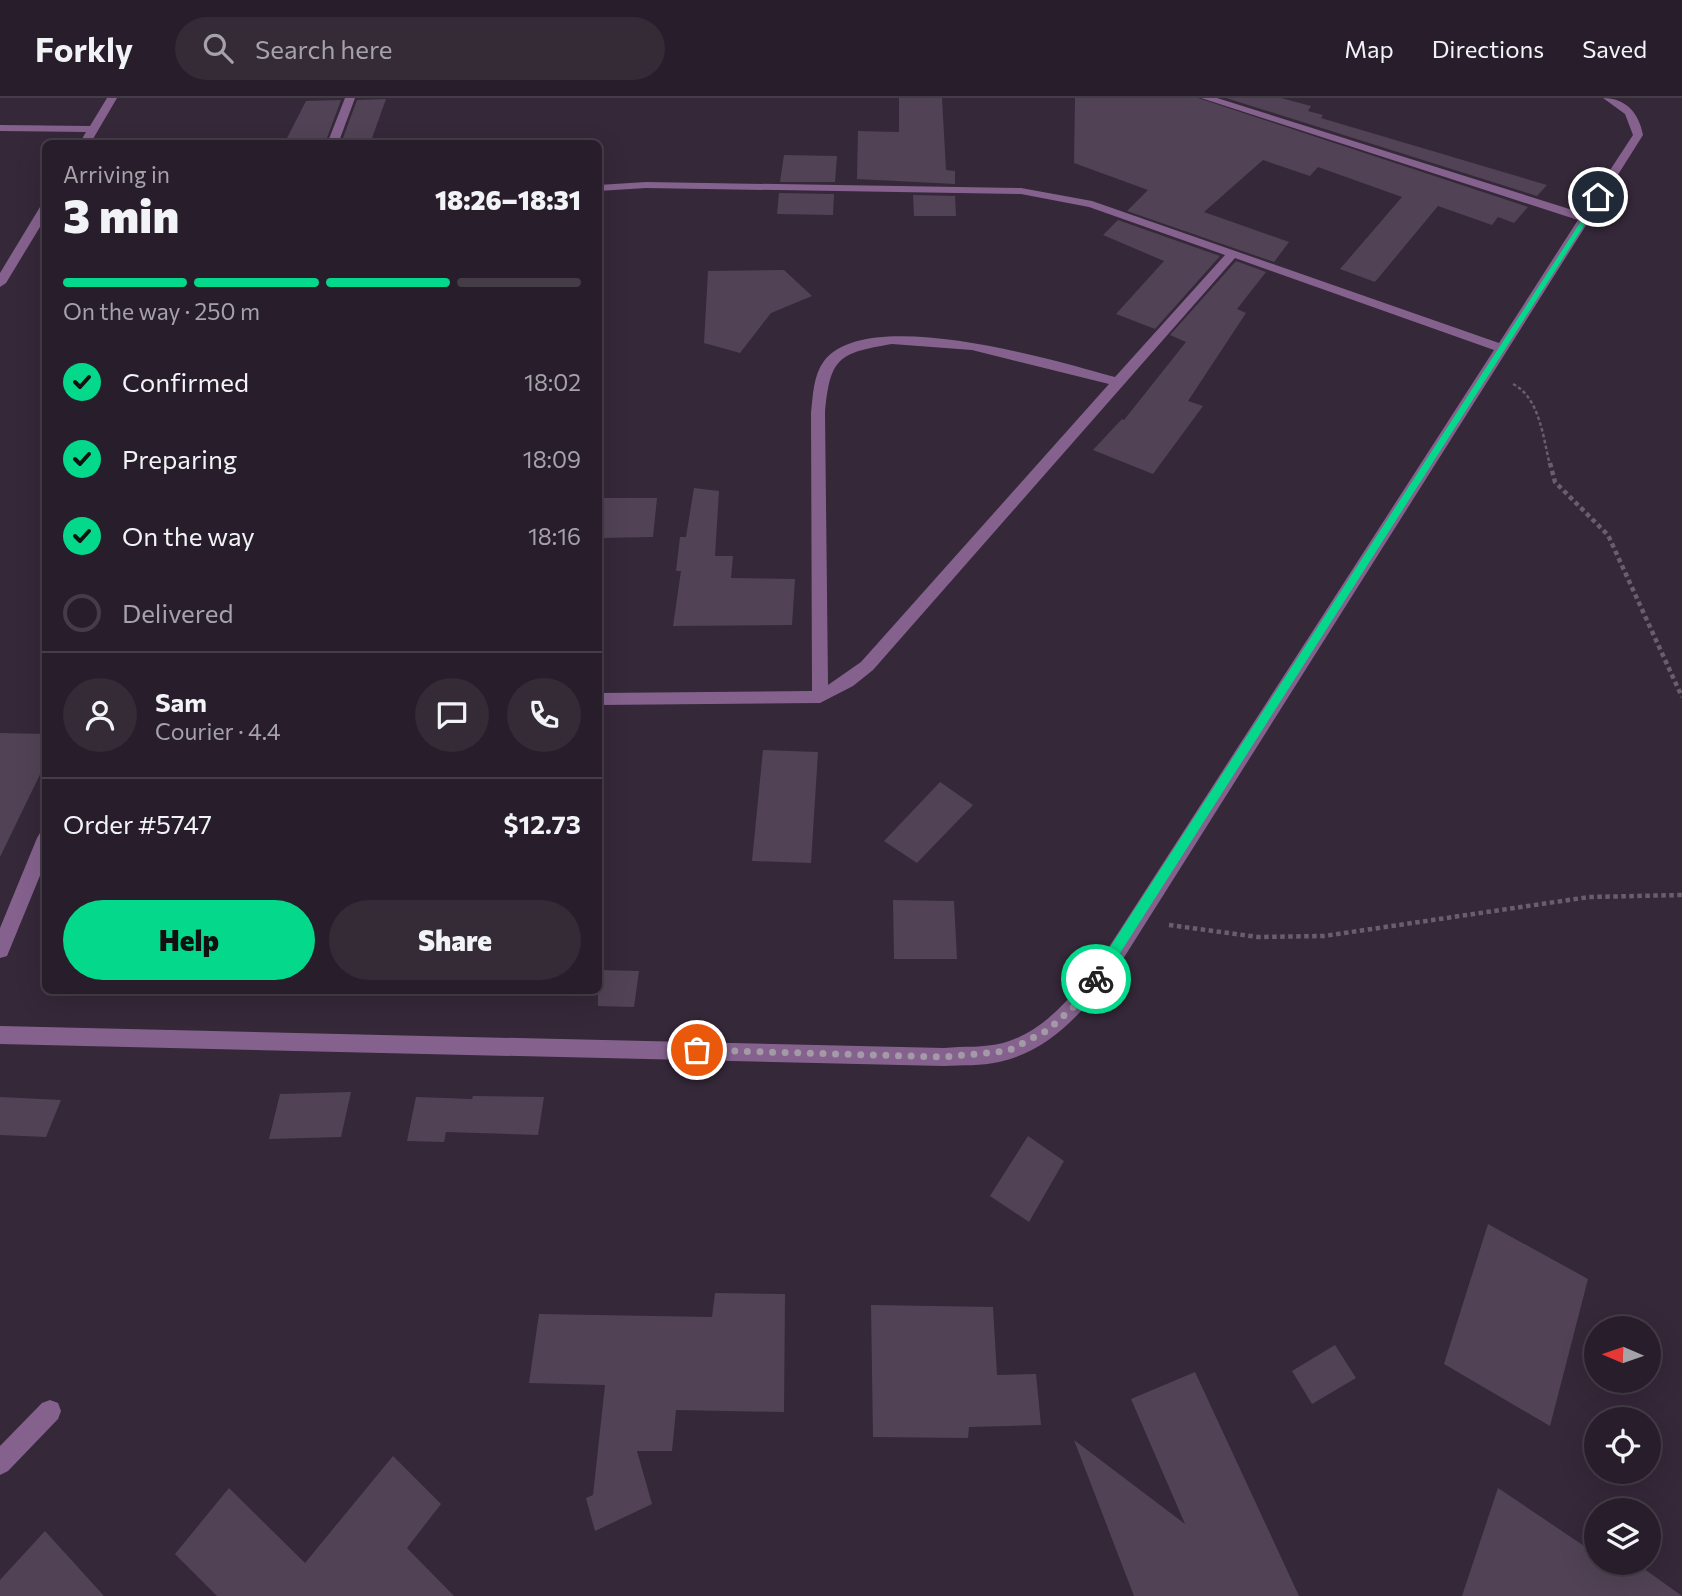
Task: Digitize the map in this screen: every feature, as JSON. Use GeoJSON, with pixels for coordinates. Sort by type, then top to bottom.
{"type":"FeatureCollection","features":[{"type":"Feature","properties":{"kind":"street"},"geometry":{"type":"LineString","coordinates":[[86,140],[112,98]]}},
{"type":"Feature","properties":{"kind":"street"},"geometry":{"type":"LineString","coordinates":[[334,140],[350,98]]}},
{"type":"Feature","properties":{"kind":"street"},"geometry":{"type":"LineString","coordinates":[[1206,98],[1585,218]]}},
{"type":"Feature","properties":{"kind":"street"},"geometry":{"type":"LineString","coordinates":[[0,1035],[944,1057],[1008,1051],[1048,1030],[1080,1001],[1137,920],[1638,135],[1636,119],[1621,104],[1608,98]]}},
{"type":"Feature","properties":{"kind":"street"},"geometry":{"type":"LineString","coordinates":[[0,128],[92,129]]}},
{"type":"Feature","properties":{"kind":"street"},"geometry":{"type":"LineString","coordinates":[[602,188],[646,185],[1021,191],[1092,204],[1500,348]]}},
{"type":"Feature","properties":{"kind":"street"},"geometry":{"type":"LineString","coordinates":[[0,283],[42,214]]}},
{"type":"Feature","properties":{"kind":"street"},"geometry":{"type":"LineString","coordinates":[[602,699],[820,697],[847,682],[867,666],[1233,253]]}},
{"type":"Feature","properties":{"kind":"street"},"geometry":{"type":"LineString","coordinates":[[820,697],[818,413],[822,380],[832,359],[855,346],[933,341],[985,347],[1116,382]]}},
{"type":"Feature","properties":{"kind":"street"},"geometry":{"type":"LineString","coordinates":[[0,950],[42,848]]}},
{"type":"Feature","properties":{"kind":"street"},"geometry":{"type":"LineString","coordinates":[[0,1463],[50,1411]]}},
{"type":"Feature","properties":{"kind":"path"},"geometry":{"type":"LineString","coordinates":[[1486,372],[1524,389],[1533,402],[1555,482],[1608,536],[1682,697]]}},
{"type":"Feature","properties":{"kind":"path"},"geometry":{"type":"LineString","coordinates":[[1137,920],[1258,937],[1324,936],[1589,897],[1682,895]]}},
{"type":"Feature","properties":{"kind":"building"},"geometry":{"type":"Polygon","coordinates":[[[899,98],[942,98],[946,170],[955,171],[955,184],[857,179],[858,131],[899,132],[899,98]]]}},
{"type":"Feature","properties":{"kind":"building"},"geometry":{"type":"Polygon","coordinates":[[[1075,98],[1198,98],[1528,207],[1514,223],[1498,217],[1492,225],[1438,206],[1375,282],[1340,269],[1402,197],[1318,167],[1310,176],[1263,160],[1204,212],[1289,242],[1274,262],[1127,211],[1148,190],[1074,163],[1075,98]]]}},
{"type":"Feature","properties":{"kind":"building"},"geometry":{"type":"Polygon","coordinates":[[[1226,98],[1281,98],[1311,106],[1308,111],[1323,115],[1321,118],[1547,185],[1537,196],[1226,98]]]}},
{"type":"Feature","properties":{"kind":"building"},"geometry":{"type":"Polygon","coordinates":[[[386,99],[372,138],[343,138],[357,100],[386,99]]]}},
{"type":"Feature","properties":{"kind":"building"},"geometry":{"type":"Polygon","coordinates":[[[341,100],[327,138],[287,138],[306,101],[341,100]]]}},
{"type":"Feature","properties":{"kind":"building"},"geometry":{"type":"Polygon","coordinates":[[[784,155],[837,156],[835,182],[780,182],[784,155]]]}},
{"type":"Feature","properties":{"kind":"building"},"geometry":{"type":"Polygon","coordinates":[[[779,193],[834,194],[833,215],[777,214],[779,193]]]}},
{"type":"Feature","properties":{"kind":"building"},"geometry":{"type":"Polygon","coordinates":[[[913,195],[955,196],[956,216],[914,216],[913,195]]]}},
{"type":"Feature","properties":{"kind":"building"},"geometry":{"type":"Polygon","coordinates":[[[1118,220],[1220,256],[1155,329],[1116,314],[1164,261],[1103,235],[1118,220]]]}},
{"type":"Feature","properties":{"kind":"building"},"geometry":{"type":"Polygon","coordinates":[[[1236,261],[1266,272],[1237,309],[1246,313],[1188,401],[1203,406],[1153,474],[1093,450],[1122,419],[1124,420],[1186,342],[1170,335],[1236,261]]]}},
{"type":"Feature","properties":{"kind":"building"},"geometry":{"type":"Polygon","coordinates":[[[784,270],[812,296],[771,313],[740,353],[704,343],[708,271],[784,270]]]}},
{"type":"Feature","properties":{"kind":"building"},"geometry":{"type":"Polygon","coordinates":[[[694,488],[719,491],[715,556],[733,556],[731,578],[795,579],[792,625],[673,626],[681,571],[676,571],[680,537],[686,537],[694,488]]]}},
{"type":"Feature","properties":{"kind":"building"},"geometry":{"type":"Polygon","coordinates":[[[602,498],[657,498],[653,537],[602,538],[602,498]]]}},
{"type":"Feature","properties":{"kind":"building"},"geometry":{"type":"Polygon","coordinates":[[[0,733],[42,734],[42,770],[0,857],[0,733]]]}},
{"type":"Feature","properties":{"kind":"building"},"geometry":{"type":"Polygon","coordinates":[[[763,750],[818,752],[811,863],[752,861],[763,750]]]}},
{"type":"Feature","properties":{"kind":"building"},"geometry":{"type":"Polygon","coordinates":[[[940,782],[973,805],[917,863],[884,841],[940,782]]]}},
{"type":"Feature","properties":{"kind":"building"},"geometry":{"type":"Polygon","coordinates":[[[893,900],[954,901],[957,959],[894,959],[893,900]]]}},
{"type":"Feature","properties":{"kind":"building"},"geometry":{"type":"Polygon","coordinates":[[[602,970],[639,971],[634,1007],[598,1006],[598,994],[602,994],[602,970]]]}},
{"type":"Feature","properties":{"kind":"building"},"geometry":{"type":"Polygon","coordinates":[[[351,1092],[341,1137],[269,1139],[280,1094],[351,1092]]]}},
{"type":"Feature","properties":{"kind":"building"},"geometry":{"type":"Polygon","coordinates":[[[473,1096],[544,1097],[538,1135],[446,1132],[444,1142],[407,1141],[416,1097],[472,1099],[473,1096]]]}},
{"type":"Feature","properties":{"kind":"building"},"geometry":{"type":"Polygon","coordinates":[[[0,1097],[61,1100],[46,1137],[0,1135],[0,1097]]]}},
{"type":"Feature","properties":{"kind":"building"},"geometry":{"type":"Polygon","coordinates":[[[1028,1136],[1064,1161],[1029,1222],[990,1196],[1028,1136]]]}},
{"type":"Feature","properties":{"kind":"building"},"geometry":{"type":"Polygon","coordinates":[[[1488,1224],[1588,1279],[1550,1426],[1444,1364],[1488,1224]]]}},
{"type":"Feature","properties":{"kind":"building"},"geometry":{"type":"Polygon","coordinates":[[[715,1293],[785,1294],[784,1412],[676,1410],[672,1451],[637,1451],[652,1504],[595,1531],[586,1498],[593,1495],[605,1385],[529,1383],[539,1314],[712,1317],[715,1293]]]}},
{"type":"Feature","properties":{"kind":"building"},"geometry":{"type":"Polygon","coordinates":[[[871,1305],[993,1307],[997,1375],[1036,1374],[1041,1425],[969,1427],[968,1438],[873,1437],[871,1305]]]}},
{"type":"Feature","properties":{"kind":"building"},"geometry":{"type":"Polygon","coordinates":[[[1335,1345],[1356,1378],[1312,1404],[1292,1371],[1335,1345]]]}},
{"type":"Feature","properties":{"kind":"building"},"geometry":{"type":"Polygon","coordinates":[[[1195,1372],[1299,1596],[1134,1596],[1074,1440],[1185,1524],[1131,1399],[1195,1372]]]}},
{"type":"Feature","properties":{"kind":"building"},"geometry":{"type":"Polygon","coordinates":[[[393,1456],[441,1504],[407,1548],[454,1596],[217,1596],[175,1554],[229,1488],[305,1563],[393,1456]]]}},
{"type":"Feature","properties":{"kind":"building"},"geometry":{"type":"Polygon","coordinates":[[[1498,1488],[1584,1546],[1584,1575],[1653,1575],[1682,1596],[1462,1596],[1498,1488]]]}},
{"type":"Feature","properties":{"kind":"building"},"geometry":{"type":"Polygon","coordinates":[[[45,1531],[104,1596],[0,1596],[0,1580],[45,1531]]]}},
{"type":"Feature","properties":{"kind":"way so far"},"geometry":{"type":"LineString","coordinates":[[697,1050],[944,1057],[1008,1051],[1048,1030],[1080,1001],[1096,979]]}},
{"type":"Feature","properties":{"kind":"route"},"geometry":{"type":"LineString","coordinates":[[1096,979],[1116,953],[1598,197]]}}]}
